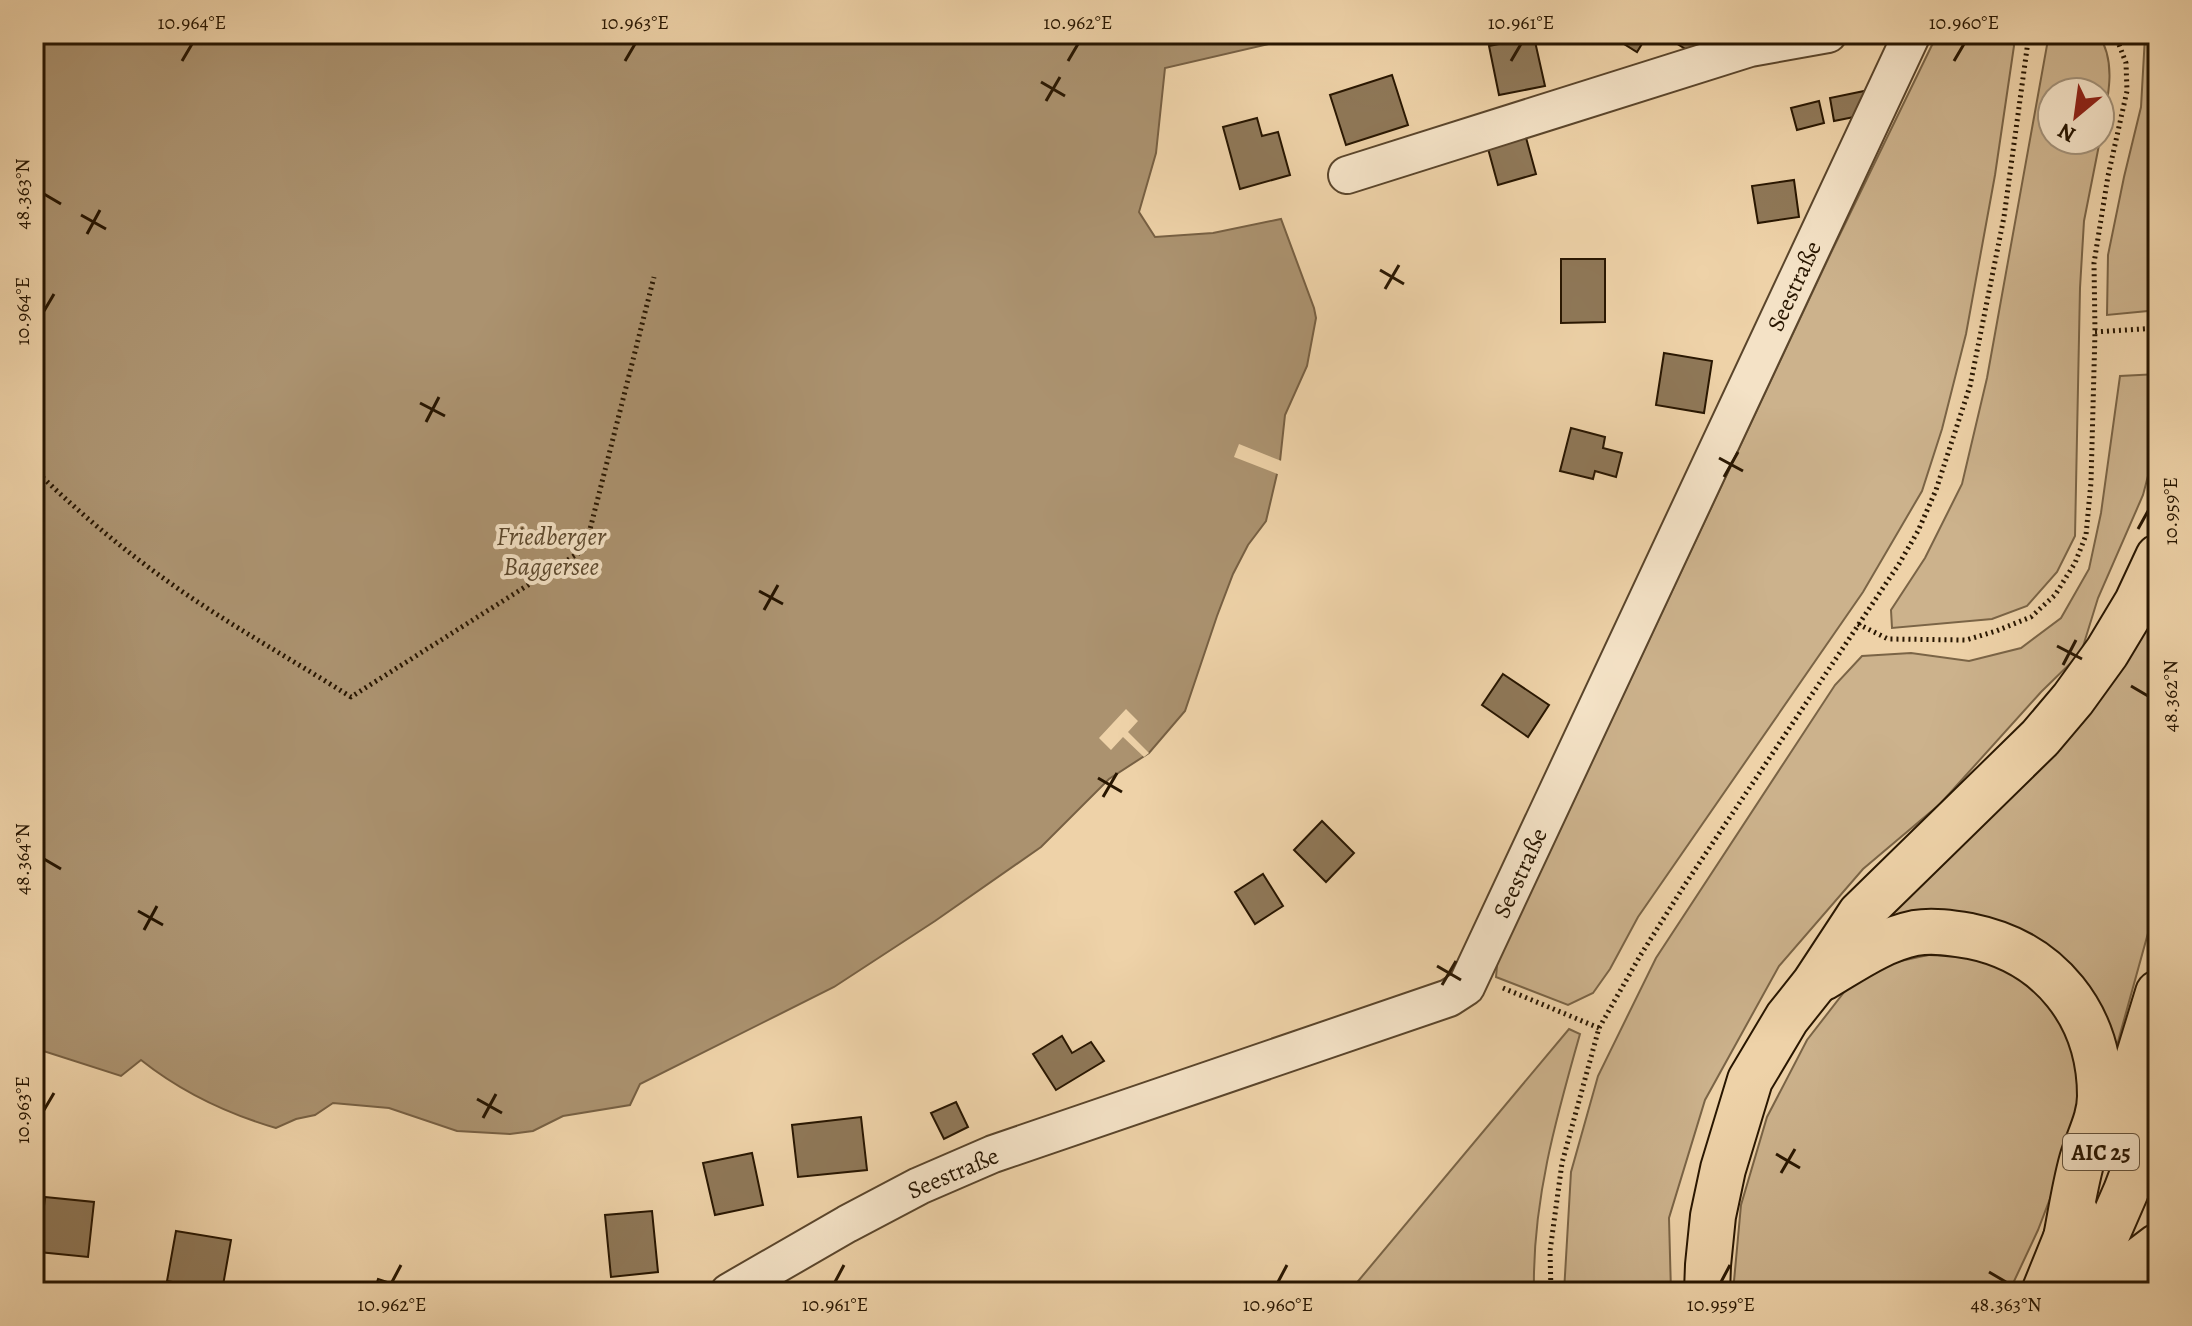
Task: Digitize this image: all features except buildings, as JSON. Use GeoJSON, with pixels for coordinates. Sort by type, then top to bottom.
{"type":"FeatureCollection","features":[{"type":"Feature","properties":{"kind":"main road"},"geometry":{"type":"LineString","coordinates":[[1707,1292],[1713,1216],[1723,1169],[1750,1080],[1787,1018],[1814,984],[1860,914],[2040,738],[2073,699],[2107,652],[2137,602],[2158,557]]}},
{"type":"Feature","properties":{"kind":"main road"},"geometry":{"type":"LineString","coordinates":[[1814,984],[1886,943],[1915,933],[1936,931],[1981,938],[2008,948],[2034,962],[2059,983],[2077,1007],[2091,1038],[2100,1099],[2096,1122],[2082,1161],[2066,1238]]}},
{"type":"Feature","properties":{"kind":"main road","name":"AIC 25"},"geometry":{"type":"LineString","coordinates":[[2044,1292],[2136,1065],[2158,993]]}},
{"type":"Feature","properties":{"kind":"main road","name":"AIC 25"},"geometry":{"type":"LineString","coordinates":[[2082,1292],[2158,1107]]}},
{"type":"Feature","properties":{"kind":"main road"},"geometry":{"type":"LineString","coordinates":[[2111,1292],[2125,1271],[2158,1246]]}},
{"type":"Feature","properties":{"kind":"street"},"geometry":{"type":"LineString","coordinates":[[1347,175],[1750,48],[1828,34]]}},
{"type":"Feature","properties":{"kind":"street","name":"Seestraße"},"geometry":{"type":"LineString","coordinates":[[729,1292],[919,1186],[993,1154],[1449,998],[1466,987],[1912,34]]}},
{"type":"Feature","properties":{"kind":"path"},"geometry":{"type":"LineString","coordinates":[[1551,1292],[1550,1251],[1562,1163],[1599,1028],[1684,886],[1918,531],[1936,490],[1970,386],[2004,217],[2029,34]]}},
{"type":"Feature","properties":{"kind":"path"},"geometry":{"type":"LineString","coordinates":[[1858,624],[1888,639],[1966,640],[2031,617],[2055,595],[2075,563],[2086,535],[2091,482],[2094,263],[2108,176],[2127,91],[2126,63],[2115,34]]}},
{"type":"Feature","properties":{"kind":"path"},"geometry":{"type":"LineString","coordinates":[[34,469],[120,545],[181,590],[351,697],[585,549],[654,277]]}},
{"type":"Feature","properties":{"kind":"path"},"geometry":{"type":"LineString","coordinates":[[2095,332],[2158,328]]}},
{"type":"Feature","properties":{"kind":"path"},"geometry":{"type":"LineString","coordinates":[[1472,976],[1599,1028]]}},
{"type":"Feature","properties":{"kind":"shaded area"},"geometry":{"type":"Polygon","coordinates":[[[1945,34],[2012,34],[2014,46],[1995,175],[1966,334],[1942,429],[1922,491],[1863,592],[1638,917],[1610,969],[1593,993],[1568,1005],[1496,977],[1499,944],[1542,868],[1932,45],[1945,34]]]}},
{"type":"Feature","properties":{"kind":"shaded area"},"geometry":{"type":"Polygon","coordinates":[[[2049,34],[2098,34],[2108,58],[2109,76],[2041,76],[2049,34]]]}},
{"type":"Feature","properties":{"kind":"shaded area"},"geometry":{"type":"Polygon","coordinates":[[[2143,34],[2158,34],[2158,310],[2107,315],[2108,255],[2141,107],[2143,34]]]}},
{"type":"Feature","properties":{"kind":"shaded area"},"geometry":{"type":"Polygon","coordinates":[[[2036,106],[2036,156],[2097,156],[2084,221],[2080,288],[2075,536],[2057,572],[2027,606],[1992,619],[1892,628],[1891,610],[1925,558],[1962,484],[1987,378],[2036,106]]]}},
{"type":"Feature","properties":{"kind":"shaded area"},"geometry":{"type":"Polygon","coordinates":[[[2158,374],[2158,438],[2143,495],[2098,598],[2081,653],[2041,692],[1940,804],[1863,869],[1779,966],[1705,1100],[1669,1218],[1671,1292],[1564,1292],[1571,1172],[1598,1076],[1656,958],[1835,685],[1862,656],[1911,653],[1969,661],[2021,648],[2061,618],[2089,569],[2101,513],[2120,376],[2158,374]]]}},
{"type":"Feature","properties":{"kind":"shaded area"},"geometry":{"type":"Polygon","coordinates":[[[2158,590],[2158,897],[2114,1056],[2060,963],[1858,934],[2158,590]]]}},
{"type":"Feature","properties":{"kind":"shaded area"},"geometry":{"type":"Polygon","coordinates":[[[1942,952],[1992,963],[2040,992],[2078,1053],[2080,1120],[2038,1230],[2009,1292],[1733,1292],[1741,1205],[1767,1117],[1807,1040],[1855,978],[1896,962],[1942,952]]]}},
{"type":"Feature","properties":{"kind":"shaded area"},"geometry":{"type":"Polygon","coordinates":[[[1569,1029],[1580,1034],[1554,1129],[1541,1193],[1534,1292],[1349,1292],[1569,1029]]]}},
{"type":"Feature","properties":{"kind":"water","name":"Friedberger Baggersee"},"geometry":{"type":"Polygon","coordinates":[[[34,34],[1312,34],[1165,68],[1156,153],[1139,212],[1155,237],[1213,233],[1281,219],[1316,318],[1307,366],[1285,415],[1280,461],[1266,521],[1248,545],[1233,574],[1185,711],[1149,753],[1109,779],[1041,847],[834,987],[640,1084],[630,1105],[563,1116],[533,1131],[510,1134],[457,1131],[389,1108],[333,1103],[315,1115],[276,1128],[205,1100],[141,1060],[121,1076],[34,1048],[34,34]]]}},
{"type":"Feature","properties":{"kind":"pier"},"geometry":{"type":"Polygon","coordinates":[[[1239,444],[1284,462],[1280,475],[1234,457],[1239,444]]]}},
{"type":"Feature","properties":{"kind":"pier"},"geometry":{"type":"Polygon","coordinates":[[[1126,709],[1138,721],[1128,732],[1149,753],[1144,757],[1123,737],[1111,750],[1099,738],[1126,709]]]}}]}
